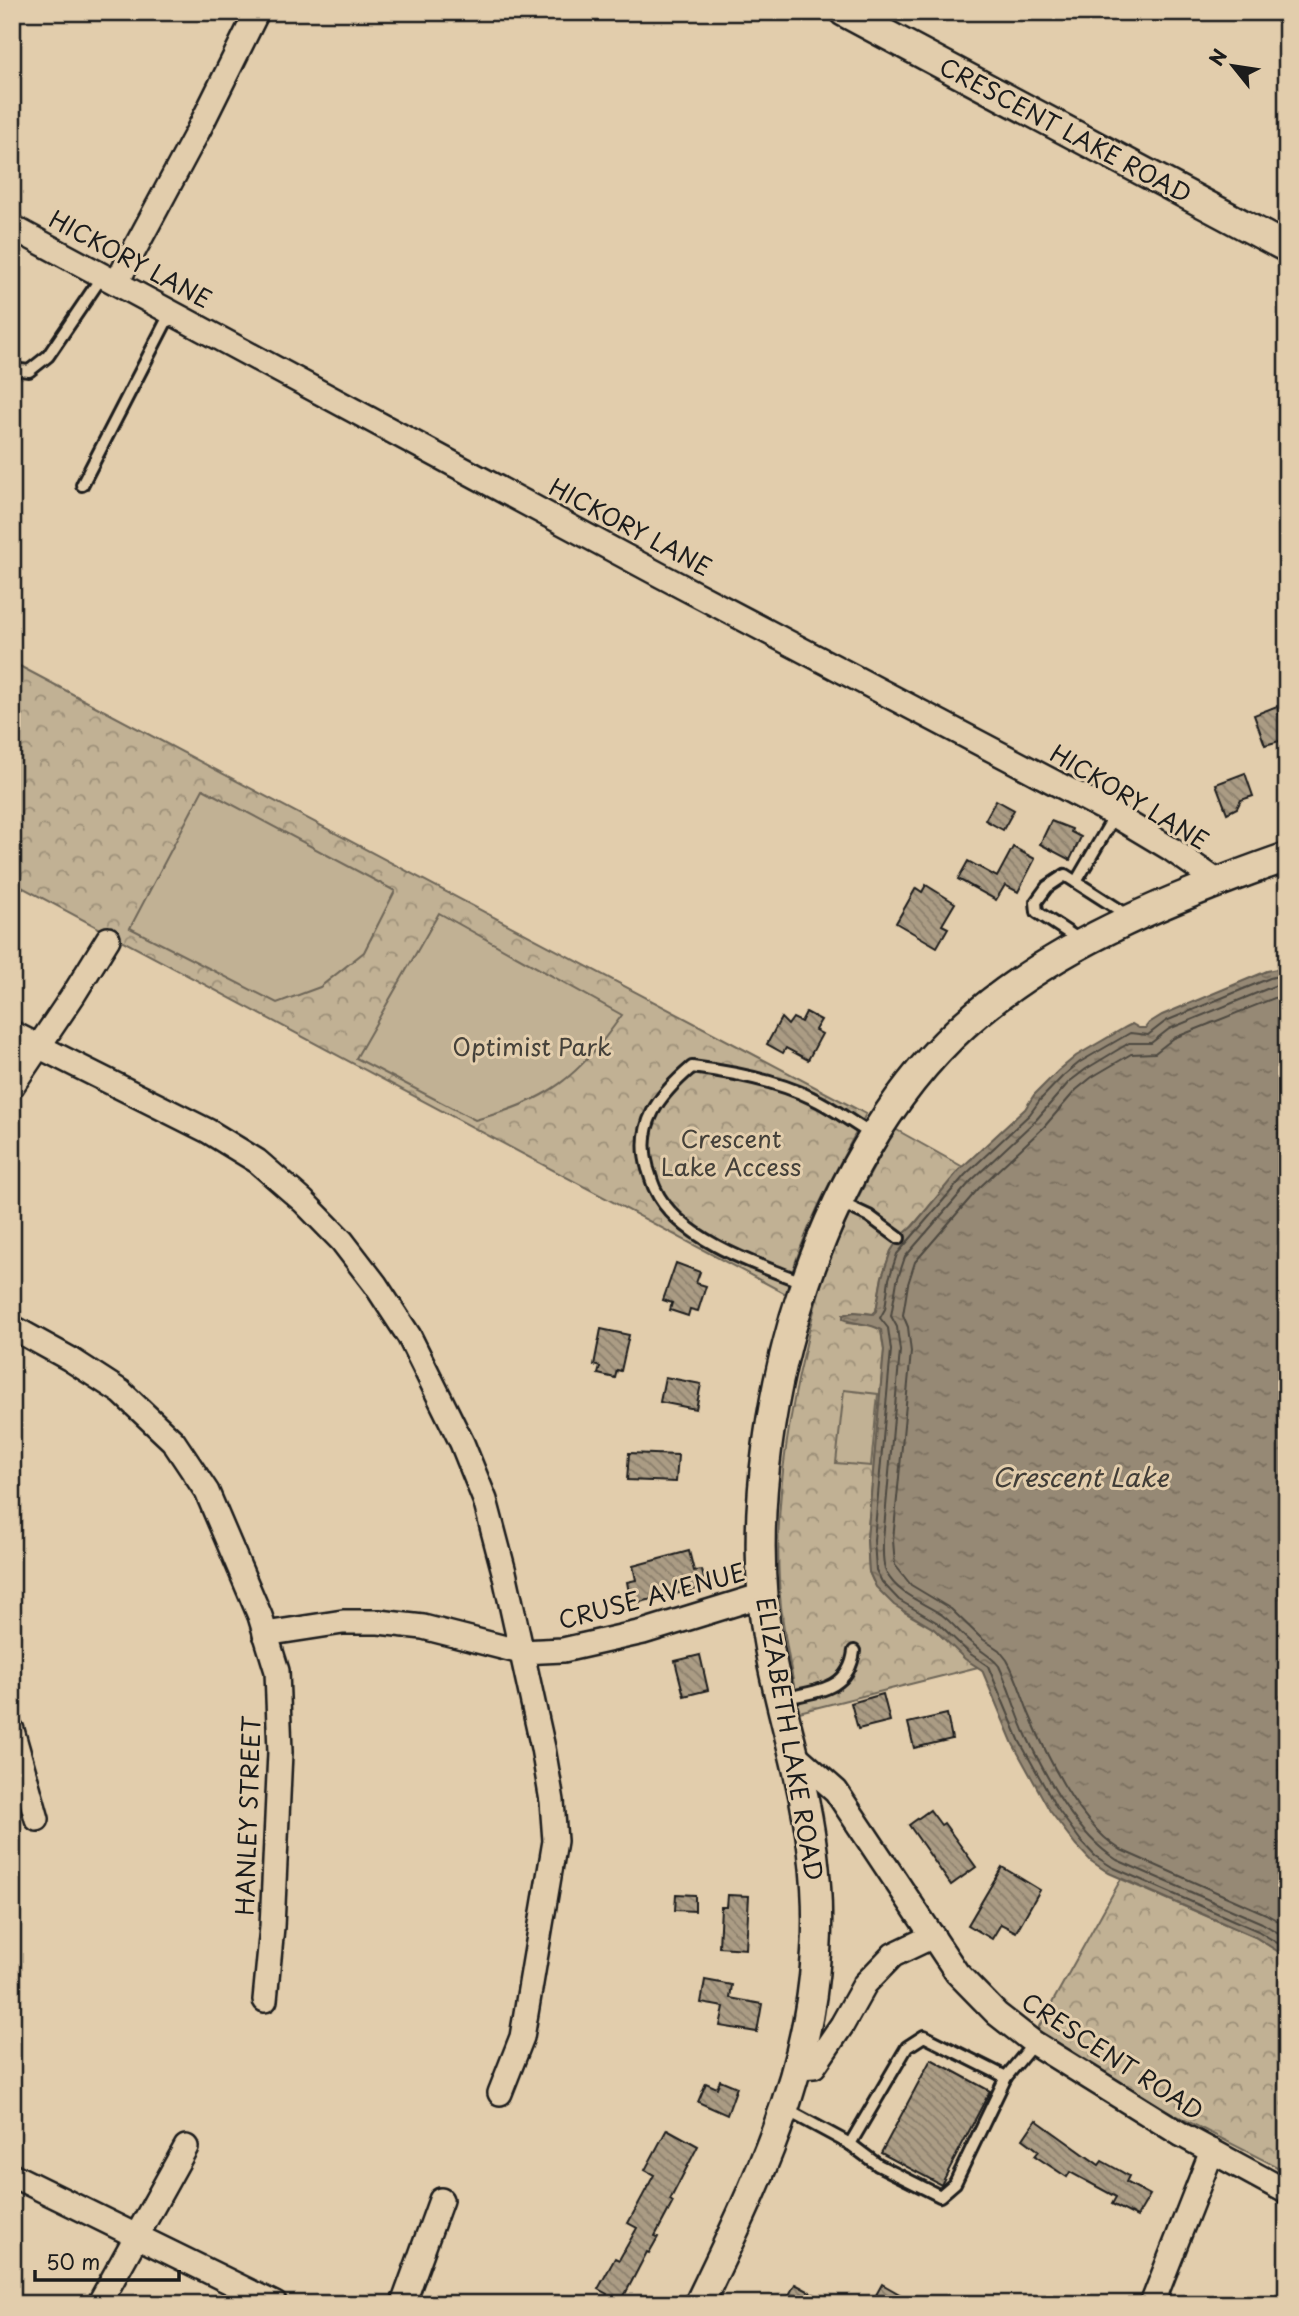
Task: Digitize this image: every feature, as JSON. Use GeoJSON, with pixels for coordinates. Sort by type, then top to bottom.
{"type":"FeatureCollection","features":[{"type":"Feature","properties":{"kind":"street"},"geometry":{"type":"LineString","coordinates":[[110,279],[198,131],[257,12]]}},
{"type":"Feature","properties":{"kind":"street","name":"CRESCENT LAKE ROAD"},"geometry":{"type":"LineString","coordinates":[[844,12],[1287,248]]}},
{"type":"Feature","properties":{"kind":"street","name":"HICKORY LANE"},"geometry":{"type":"LineString","coordinates":[[12,227],[1115,816],[1171,849],[1218,882]]}},
{"type":"Feature","properties":{"kind":"street","name":"ELIZABETH LAKE ROAD"},"geometry":{"type":"LineString","coordinates":[[698,2304],[751,2195],[785,2109],[798,2067],[812,1996],[818,1920],[811,1839],[770,1652],[762,1595],[762,1535],[769,1449],[784,1361],[806,1283],[838,1202],[874,1136],[917,1073],[956,1033],[996,998],[1084,943],[1133,919],[1218,882],[1287,857]]}},
{"type":"Feature","properties":{"kind":"street"},"geometry":{"type":"LineString","coordinates":[[12,1086],[108,940]]}},
{"type":"Feature","properties":{"kind":"street"},"geometry":{"type":"LineString","coordinates":[[12,1033],[208,1131],[257,1161],[303,1201],[342,1241],[375,1284],[409,1336],[462,1443],[485,1500],[504,1572],[543,1748],[552,1801],[555,1841],[522,2038],[500,2093]]}},
{"type":"Feature","properties":{"kind":"street","name":"HANLEY STREET"},"geometry":{"type":"LineString","coordinates":[[12,1328],[70,1359],[121,1392],[173,1441],[207,1492],[265,1634],[277,1671],[280,1752],[272,1927],[265,2000]]}},
{"type":"Feature","properties":{"kind":"street","name":"CRUSE AVENUE"},"geometry":{"type":"LineString","coordinates":[[265,1634],[343,1622],[379,1622],[423,1627],[521,1652],[563,1650],[643,1632],[762,1595]]}},
{"type":"Feature","properties":{"kind":"street"},"geometry":{"type":"LineString","coordinates":[[12,1730],[37,1819]]}},
{"type":"Feature","properties":{"kind":"street","name":"CRESCENT ROAD"},"geometry":{"type":"LineString","coordinates":[[793,1753],[836,1791],[957,1973],[997,2014],[1034,2043],[1212,2151],[1287,2192]]}},
{"type":"Feature","properties":{"kind":"street"},"geometry":{"type":"LineString","coordinates":[[798,2067],[814,2066],[842,2025],[864,1984],[893,1955],[933,1936]]}},
{"type":"Feature","properties":{"kind":"street"},"geometry":{"type":"LineString","coordinates":[[99,2304],[186,2147]]}},
{"type":"Feature","properties":{"kind":"street"},"geometry":{"type":"LineString","coordinates":[[1152,2304],[1212,2151]]}},
{"type":"Feature","properties":{"kind":"street"},"geometry":{"type":"LineString","coordinates":[[12,2175],[275,2304]]}},
{"type":"Feature","properties":{"kind":"street"},"geometry":{"type":"LineString","coordinates":[[403,2304],[441,2200]]}},
{"type":"Feature","properties":{"kind":"lane"},"geometry":{"type":"LineString","coordinates":[[12,369],[29,371],[48,356],[110,279]]}},
{"type":"Feature","properties":{"kind":"lane"},"geometry":{"type":"LineString","coordinates":[[82,485],[171,312]]}},
{"type":"Feature","properties":{"kind":"lane"},"geometry":{"type":"LineString","coordinates":[[1076,882],[1115,816]]}},
{"type":"Feature","properties":{"kind":"lane"},"geometry":{"type":"LineString","coordinates":[[1084,943],[1037,912],[1036,902],[1047,887],[1065,875],[1133,919]]}},
{"type":"Feature","properties":{"kind":"lane"},"geometry":{"type":"LineString","coordinates":[[806,1283],[757,1266],[712,1244],[672,1214],[655,1190],[643,1150],[650,1116],[670,1085],[692,1067],[731,1074],[809,1096],[831,1107],[874,1136]]}},
{"type":"Feature","properties":{"kind":"lane"},"geometry":{"type":"LineString","coordinates":[[838,1202],[869,1216],[899,1238]]}},
{"type":"Feature","properties":{"kind":"lane"},"geometry":{"type":"LineString","coordinates":[[781,1699],[837,1684],[850,1669],[854,1651]]}},
{"type":"Feature","properties":{"kind":"lane"},"geometry":{"type":"LineString","coordinates":[[850,2144],[907,2047],[924,2036],[1006,2077]]}},
{"type":"Feature","properties":{"kind":"lane"},"geometry":{"type":"LineString","coordinates":[[785,2109],[850,2144],[878,2165],[940,2196],[955,2183],[1006,2077],[1034,2043]]}},
{"type":"Feature","properties":{"kind":"green space","name":"Optimist Park"},"geometry":{"type":"Polygon","coordinates":[[[12,662],[866,1114],[810,1224],[786,1294],[12,882],[12,662]]]}},
{"type":"Feature","properties":{"kind":"green space"},"geometry":{"type":"Polygon","coordinates":[[[203,789],[395,891],[364,952],[320,987],[277,1003],[130,928],[203,789]]]}},
{"type":"Feature","properties":{"kind":"green space"},"geometry":{"type":"Polygon","coordinates":[[[439,913],[622,1015],[591,1055],[560,1084],[523,1104],[475,1120],[356,1058],[439,913]]]}},
{"type":"Feature","properties":{"kind":"green space"},"geometry":{"type":"Polygon","coordinates":[[[895,1129],[963,1167],[891,1251],[882,1277],[876,1311],[873,1314],[854,1312],[848,1322],[872,1325],[881,1330],[884,1350],[867,1539],[869,1572],[873,1581],[904,1612],[934,1629],[978,1667],[799,1712],[784,1630],[779,1581],[779,1522],[788,1435],[823,1277],[850,1214],[895,1129]]]}},
{"type":"Feature","properties":{"kind":"green space"},"geometry":{"type":"Polygon","coordinates":[[[844,1390],[878,1394],[871,1466],[836,1463],[844,1390]]]}},
{"type":"Feature","properties":{"kind":"green space"},"geometry":{"type":"Polygon","coordinates":[[[1121,1879],[1255,1937],[1287,1957],[1287,2172],[1140,2097],[1037,2030],[1121,1879]]]}},
{"type":"Feature","properties":{"kind":"water","name":"Crescent Lake"},"geometry":{"type":"Polygon","coordinates":[[[1287,967],[1287,1957],[1255,1937],[1109,1873],[1091,1861],[1050,1811],[1013,1744],[982,1670],[965,1659],[934,1629],[894,1605],[876,1587],[869,1572],[867,1539],[884,1350],[881,1330],[848,1321],[843,1319],[843,1315],[854,1312],[873,1314],[876,1311],[882,1277],[891,1251],[899,1238],[913,1226],[959,1170],[1025,1109],[1034,1095],[1076,1056],[1132,1024],[1145,1028],[1162,1015],[1267,971],[1287,967]]]}},
{"type":"Feature","properties":{"kind":"building"},"geometry":{"type":"Polygon","coordinates":[[[1277,706],[1280,716],[1287,713],[1287,739],[1265,745],[1254,715],[1277,706]]]}},
{"type":"Feature","properties":{"kind":"building"},"geometry":{"type":"Polygon","coordinates":[[[1245,773],[1253,796],[1241,800],[1237,808],[1227,813],[1216,784],[1245,773]]]}},
{"type":"Feature","properties":{"kind":"building"},"geometry":{"type":"Polygon","coordinates":[[[996,800],[1014,810],[1003,830],[985,820],[996,800]]]}},
{"type":"Feature","properties":{"kind":"building"},"geometry":{"type":"Polygon","coordinates":[[[1051,821],[1072,829],[1071,832],[1081,837],[1070,860],[1040,844],[1051,821]]]}},
{"type":"Feature","properties":{"kind":"building"},"geometry":{"type":"Polygon","coordinates":[[[1013,847],[1035,859],[1018,892],[1005,885],[996,900],[958,879],[968,861],[997,877],[1013,847]]]}},
{"type":"Feature","properties":{"kind":"building"},"geometry":{"type":"Polygon","coordinates":[[[926,885],[955,903],[942,925],[948,928],[937,947],[896,923],[916,888],[922,892],[926,885]]]}},
{"type":"Feature","properties":{"kind":"building"},"geometry":{"type":"Polygon","coordinates":[[[806,1012],[821,1020],[815,1030],[822,1034],[808,1060],[786,1048],[783,1053],[767,1044],[781,1018],[788,1025],[793,1018],[801,1022],[806,1012]]]}},
{"type":"Feature","properties":{"kind":"building"},"geometry":{"type":"Polygon","coordinates":[[[676,1263],[700,1272],[696,1283],[706,1286],[698,1311],[690,1309],[688,1316],[670,1310],[672,1303],[663,1300],[676,1263]]]}},
{"type":"Feature","properties":{"kind":"building"},"geometry":{"type":"Polygon","coordinates":[[[601,1329],[629,1335],[621,1371],[617,1370],[615,1378],[598,1374],[600,1367],[594,1365],[601,1329]]]}},
{"type":"Feature","properties":{"kind":"building"},"geometry":{"type":"Polygon","coordinates":[[[665,1377],[701,1384],[696,1409],[660,1402],[665,1377]]]}},
{"type":"Feature","properties":{"kind":"building"},"geometry":{"type":"Polygon","coordinates":[[[629,1453],[678,1455],[676,1482],[627,1480],[629,1453]]]}},
{"type":"Feature","properties":{"kind":"building"},"geometry":{"type":"Polygon","coordinates":[[[689,1551],[694,1571],[702,1570],[706,1587],[635,1603],[633,1597],[630,1598],[627,1582],[636,1580],[633,1566],[689,1551]]]}},
{"type":"Feature","properties":{"kind":"building"},"geometry":{"type":"Polygon","coordinates":[[[700,1655],[708,1690],[684,1696],[675,1661],[700,1655]]]}},
{"type":"Feature","properties":{"kind":"building"},"geometry":{"type":"Polygon","coordinates":[[[883,1694],[890,1721],[858,1729],[851,1703],[883,1694]]]}},
{"type":"Feature","properties":{"kind":"building"},"geometry":{"type":"Polygon","coordinates":[[[947,1714],[952,1739],[914,1748],[908,1723],[947,1714]]]}},
{"type":"Feature","properties":{"kind":"building"},"geometry":{"type":"Polygon","coordinates":[[[930,1810],[941,1825],[944,1823],[976,1867],[951,1885],[909,1825],[930,1810]]]}},
{"type":"Feature","properties":{"kind":"building"},"geometry":{"type":"Polygon","coordinates":[[[1002,1867],[1040,1890],[1016,1932],[1001,1924],[992,1939],[968,1925],[1002,1867]]]}},
{"type":"Feature","properties":{"kind":"building"},"geometry":{"type":"Polygon","coordinates":[[[676,1894],[695,1895],[695,1911],[675,1910],[676,1894]]]}},
{"type":"Feature","properties":{"kind":"building"},"geometry":{"type":"Polygon","coordinates":[[[728,1895],[749,1896],[746,1949],[719,1947],[721,1907],[727,1907],[728,1895]]]}},
{"type":"Feature","properties":{"kind":"building"},"geometry":{"type":"Polygon","coordinates":[[[705,1980],[732,1985],[730,1998],[762,2004],[757,2032],[720,2026],[724,2007],[701,2003],[705,1980]]]}},
{"type":"Feature","properties":{"kind":"building"},"geometry":{"type":"Polygon","coordinates":[[[931,2059],[990,2091],[941,2185],[881,2153],[931,2059]]]}},
{"type":"Feature","properties":{"kind":"building"},"geometry":{"type":"Polygon","coordinates":[[[720,2080],[737,2087],[727,2115],[698,2102],[706,2083],[717,2088],[720,2080]]]}},
{"type":"Feature","properties":{"kind":"building"},"geometry":{"type":"Polygon","coordinates":[[[1036,2120],[1099,2165],[1102,2161],[1129,2176],[1126,2182],[1150,2195],[1137,2217],[1112,2204],[1116,2197],[1070,2172],[1067,2177],[1035,2156],[1039,2151],[1023,2139],[1036,2120]]]}},
{"type":"Feature","properties":{"kind":"building"},"geometry":{"type":"Polygon","coordinates":[[[667,2129],[698,2146],[670,2200],[673,2202],[655,2236],[658,2237],[649,2253],[647,2252],[620,2304],[602,2304],[607,2294],[598,2289],[615,2258],[619,2260],[637,2228],[628,2223],[654,2175],[645,2170],[667,2129]]]}},
{"type":"Feature","properties":{"kind":"building"},"geometry":{"type":"Polygon","coordinates":[[[795,2284],[832,2304],[784,2304],[795,2284]]]}},
{"type":"Feature","properties":{"kind":"building"},"geometry":{"type":"Polygon","coordinates":[[[882,2284],[917,2304],[871,2304],[882,2284]]]}},
{"type":"Feature","properties":{"kind":"park label","name":"Crescent Lake Access"},"geometry":{"type":"Point","coordinates":[731,1154]}}]}
